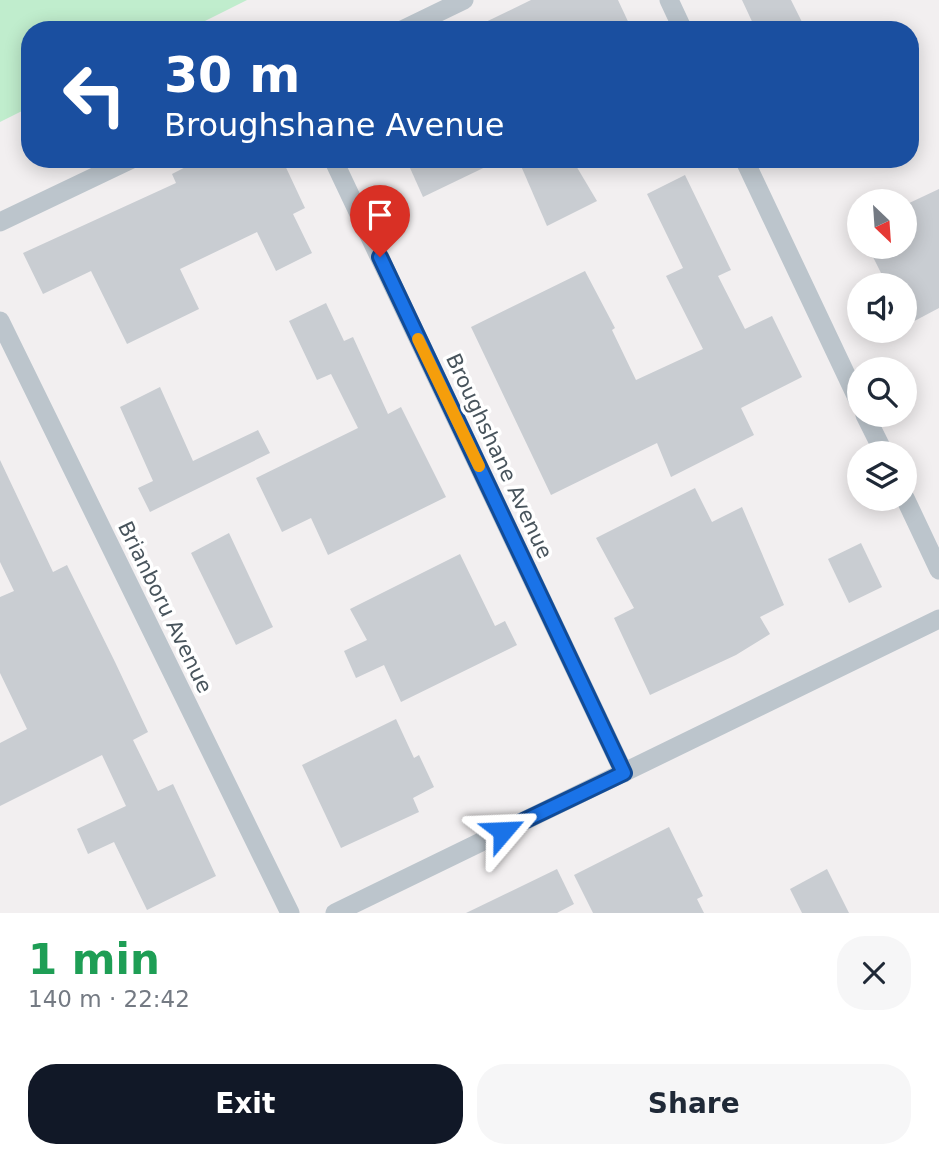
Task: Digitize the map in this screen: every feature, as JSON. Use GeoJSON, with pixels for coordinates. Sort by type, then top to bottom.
{"type":"FeatureCollection","features":[{"type":"Feature","properties":{"kind":"lane"},"geometry":{"type":"LineString","coordinates":[[421,21],[464,0]]}},
{"type":"Feature","properties":{"kind":"lane"},"geometry":{"type":"LineString","coordinates":[[668,0],[678,21]]}},
{"type":"Feature","properties":{"kind":"lane"},"geometry":{"type":"LineString","coordinates":[[0,222],[113,168]]}},
{"type":"Feature","properties":{"kind":"lane","name":"Broughshane Avenue"},"geometry":{"type":"LineString","coordinates":[[337,168],[624,773]]}},
{"type":"Feature","properties":{"kind":"lane"},"geometry":{"type":"LineString","coordinates":[[748,168],[847,377]]}},
{"type":"Feature","properties":{"kind":"lane","name":"Brianboru Avenue"},"geometry":{"type":"LineString","coordinates":[[0,321],[290,913]]}},
{"type":"Feature","properties":{"kind":"lane"},"geometry":{"type":"LineString","coordinates":[[911,511],[939,570]]}},
{"type":"Feature","properties":{"kind":"lane"},"geometry":{"type":"LineString","coordinates":[[335,913],[939,619]]}},
{"type":"Feature","properties":{"kind":"green space"},"geometry":{"type":"Polygon","coordinates":[[[0,0],[247,0],[205,21],[21,21],[21,112],[0,122],[0,0]]]}},
{"type":"Feature","properties":{"kind":"building"},"geometry":{"type":"Polygon","coordinates":[[[531,0],[618,0],[628,21],[488,21],[531,0]]]}},
{"type":"Feature","properties":{"kind":"building"},"geometry":{"type":"Polygon","coordinates":[[[742,0],[791,0],[802,21],[752,21],[742,0]]]}},
{"type":"Feature","properties":{"kind":"building"},"geometry":{"type":"Polygon","coordinates":[[[184,168],[286,168],[305,208],[293,214],[312,253],[276,271],[257,232],[180,269],[199,309],[127,344],[91,271],[43,294],[23,253],[176,183],[172,174],[184,168]]]}},
{"type":"Feature","properties":{"kind":"building"},"geometry":{"type":"Polygon","coordinates":[[[410,168],[483,168],[423,197],[410,168]]]}},
{"type":"Feature","properties":{"kind":"building"},"geometry":{"type":"Polygon","coordinates":[[[522,168],[577,168],[597,201],[547,226],[522,168]]]}},
{"type":"Feature","properties":{"kind":"building"},"geometry":{"type":"Polygon","coordinates":[[[685,175],[731,270],[718,276],[745,329],[772,316],[802,377],[741,408],[754,435],[671,477],[657,443],[551,495],[471,327],[585,271],[615,328],[612,330],[636,380],[703,349],[666,276],[683,268],[647,194],[685,175]]]}},
{"type":"Feature","properties":{"kind":"building"},"geometry":{"type":"Polygon","coordinates":[[[939,189],[939,308],[917,320],[917,273],[881,273],[874,259],[917,259],[917,199],[939,189]]]}},
{"type":"Feature","properties":{"kind":"building"},"geometry":{"type":"Polygon","coordinates":[[[326,303],[344,341],[353,337],[388,414],[401,407],[446,497],[328,555],[311,518],[282,532],[256,478],[358,428],[331,374],[317,380],[289,321],[326,303]]]}},
{"type":"Feature","properties":{"kind":"building"},"geometry":{"type":"Polygon","coordinates":[[[160,387],[193,461],[258,430],[270,453],[150,512],[138,488],[153,481],[120,407],[160,387]]]}},
{"type":"Feature","properties":{"kind":"building"},"geometry":{"type":"Polygon","coordinates":[[[0,460],[53,572],[67,565],[115,662],[148,732],[133,740],[158,791],[173,784],[216,876],[147,910],[114,842],[88,854],[77,829],[126,806],[102,755],[0,806],[0,743],[27,729],[0,673],[0,597],[14,591],[0,562],[0,460]]]}},
{"type":"Feature","properties":{"kind":"building"},"geometry":{"type":"Polygon","coordinates":[[[695,488],[712,522],[742,507],[784,605],[760,617],[770,634],[736,655],[650,695],[614,618],[634,608],[596,538],[695,488]]]}},
{"type":"Feature","properties":{"kind":"building"},"geometry":{"type":"Polygon","coordinates":[[[229,533],[273,627],[236,645],[191,553],[229,533]]]}},
{"type":"Feature","properties":{"kind":"building"},"geometry":{"type":"Polygon","coordinates":[[[861,543],[882,587],[849,603],[828,559],[861,543]]]}},
{"type":"Feature","properties":{"kind":"building"},"geometry":{"type":"Polygon","coordinates":[[[460,554],[495,626],[505,621],[517,645],[401,702],[384,665],[356,678],[344,651],[367,640],[350,609],[460,554]]]}},
{"type":"Feature","properties":{"kind":"building"},"geometry":{"type":"Polygon","coordinates":[[[396,719],[414,758],[419,755],[434,787],[413,798],[419,812],[341,848],[302,765],[396,719]]]}},
{"type":"Feature","properties":{"kind":"building"},"geometry":{"type":"Polygon","coordinates":[[[669,827],[703,896],[697,899],[704,913],[593,913],[574,875],[669,827]]]}},
{"type":"Feature","properties":{"kind":"building"},"geometry":{"type":"Polygon","coordinates":[[[557,869],[574,904],[557,913],[466,913],[557,869]]]}},
{"type":"Feature","properties":{"kind":"building"},"geometry":{"type":"Polygon","coordinates":[[[827,869],[849,913],[802,913],[790,889],[827,869]]]}},
{"type":"Feature","properties":{"kind":"slow traffic"},"geometry":{"type":"LineString","coordinates":[[418,339],[479,466]]}},
{"type":"Feature","properties":{"kind":"route"},"geometry":{"type":"LineString","coordinates":[[380,257],[624,773],[503,831]]}}]}
